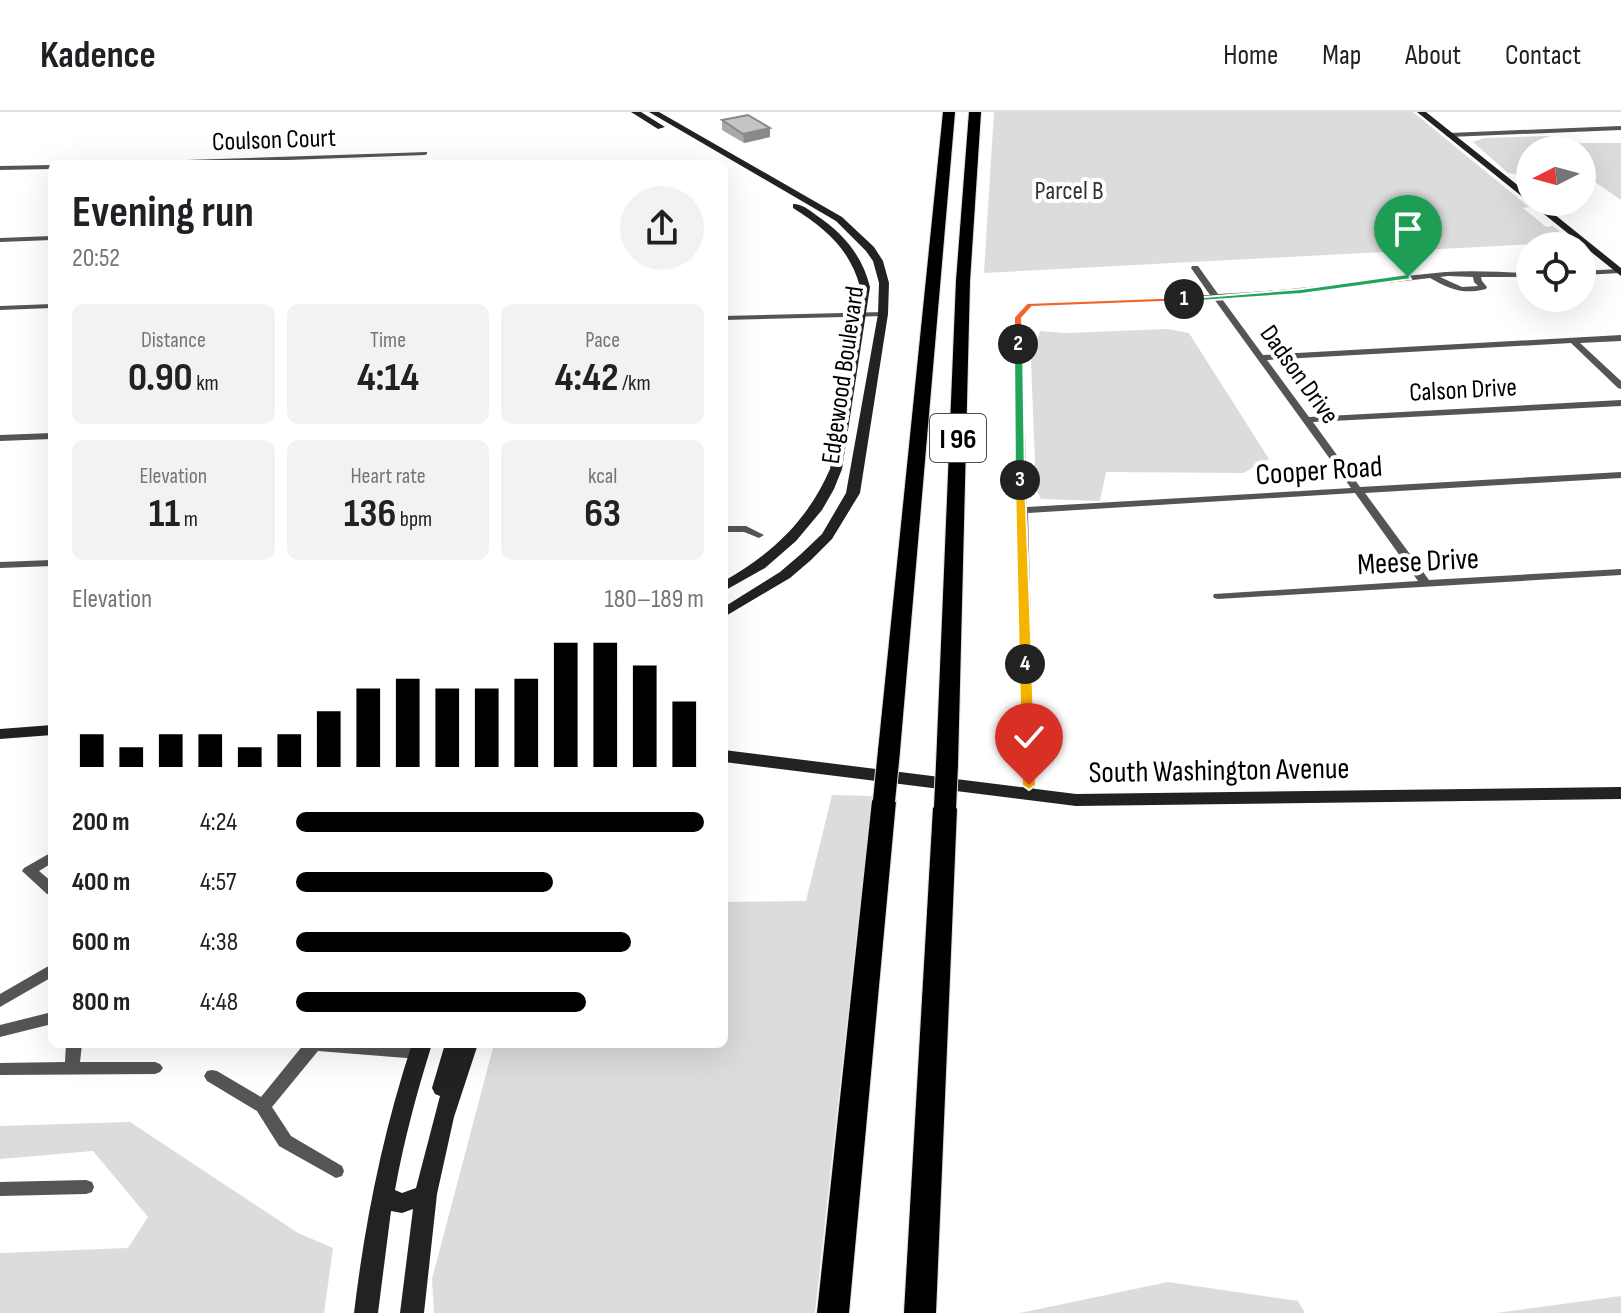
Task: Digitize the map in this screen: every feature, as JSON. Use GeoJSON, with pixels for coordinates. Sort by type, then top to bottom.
{"type":"FeatureCollection","features":[{"type":"Feature","properties":{"kind":"highway","name":"I 96"},"geometry":{"type":"LineString","coordinates":[[833,1313],[949,112]]}},
{"type":"Feature","properties":{"kind":"highway","name":"I 96"},"geometry":{"type":"LineString","coordinates":[[920,1313],[947,765],[963,281],[975,112]]}},
{"type":"Feature","properties":{"kind":"street"},"geometry":{"type":"LineString","coordinates":[[635,112],[717,160]]}},
{"type":"Feature","properties":{"kind":"street","name":"Edgewood Boulevard"},"geometry":{"type":"LineString","coordinates":[[653,112],[745,165],[799,202],[846,224],[878,261],[884,283],[883,314],[860,467],[853,493],[827,536],[785,575],[728,611]]}},
{"type":"Feature","properties":{"kind":"street"},"geometry":{"type":"LineString","coordinates":[[1421,112],[1516,189]]}},
{"type":"Feature","properties":{"kind":"street"},"geometry":{"type":"LineString","coordinates":[[1449,135],[1621,128]]}},
{"type":"Feature","properties":{"kind":"street"},"geometry":{"type":"LineString","coordinates":[[696,148],[723,160]]}},
{"type":"Feature","properties":{"kind":"street","name":"Coulson Court"},"geometry":{"type":"LineString","coordinates":[[233,160],[425,153]]}},
{"type":"Feature","properties":{"kind":"street"},"geometry":{"type":"LineString","coordinates":[[728,163],[745,165]]}},
{"type":"Feature","properties":{"kind":"street"},"geometry":{"type":"LineString","coordinates":[[728,166],[799,202],[839,236],[863,273],[865,287],[836,469],[829,490],[803,529],[783,548],[728,584]]}},
{"type":"Feature","properties":{"kind":"street"},"geometry":{"type":"LineString","coordinates":[[0,168],[48,167]]}},
{"type":"Feature","properties":{"kind":"street"},"geometry":{"type":"LineString","coordinates":[[1550,216],[1620,272]]}},
{"type":"Feature","properties":{"kind":"street"},"geometry":{"type":"LineString","coordinates":[[0,240],[48,238]]}},
{"type":"Feature","properties":{"kind":"street","name":"Dadson Drive"},"geometry":{"type":"LineString","coordinates":[[1195,268],[1427,585]]}},
{"type":"Feature","properties":{"kind":"street"},"geometry":{"type":"LineString","coordinates":[[1596,273],[1620,272]]}},
{"type":"Feature","properties":{"kind":"street"},"geometry":{"type":"LineString","coordinates":[[1430,275],[1454,290],[1471,292],[1483,287],[1478,282],[1477,273]]}},
{"type":"Feature","properties":{"kind":"street"},"geometry":{"type":"LineString","coordinates":[[1025,796],[1029,785],[1018,317],[1030,305],[1301,292],[1430,275],[1516,274]]}},
{"type":"Feature","properties":{"kind":"street"},"geometry":{"type":"LineString","coordinates":[[0,308],[48,306]]}},
{"type":"Feature","properties":{"kind":"street"},"geometry":{"type":"LineString","coordinates":[[728,318],[883,314]]}},
{"type":"Feature","properties":{"kind":"street"},"geometry":{"type":"LineString","coordinates":[[1261,358],[1621,338]]}},
{"type":"Feature","properties":{"kind":"street"},"geometry":{"type":"LineString","coordinates":[[1573,341],[1621,386]]}},
{"type":"Feature","properties":{"kind":"street","name":"Calson Drive"},"geometry":{"type":"LineString","coordinates":[[1307,420],[1621,403]]}},
{"type":"Feature","properties":{"kind":"street"},"geometry":{"type":"LineString","coordinates":[[0,438],[48,436]]}},
{"type":"Feature","properties":{"kind":"street","name":"Cooper Road"},"geometry":{"type":"LineString","coordinates":[[1021,510],[1621,475]]}},
{"type":"Feature","properties":{"kind":"street"},"geometry":{"type":"LineString","coordinates":[[728,529],[746,529],[759,535]]}},
{"type":"Feature","properties":{"kind":"street"},"geometry":{"type":"LineString","coordinates":[[0,565],[48,563]]}},
{"type":"Feature","properties":{"kind":"street","name":"Meese Drive"},"geometry":{"type":"LineString","coordinates":[[1218,596],[1621,572]]}},
{"type":"Feature","properties":{"kind":"street"},"geometry":{"type":"LineString","coordinates":[[0,734],[48,730]]}},
{"type":"Feature","properties":{"kind":"street","name":"South Washington Avenue"},"geometry":{"type":"LineString","coordinates":[[728,757],[1025,796],[1126,802],[1621,793]]}},
{"type":"Feature","properties":{"kind":"street"},"geometry":{"type":"LineString","coordinates":[[48,859],[29,871],[48,887]]}},
{"type":"Feature","properties":{"kind":"street"},"geometry":{"type":"LineString","coordinates":[[0,1001],[48,972]]}},
{"type":"Feature","properties":{"kind":"street"},"geometry":{"type":"LineString","coordinates":[[0,1031],[48,1019]]}},
{"type":"Feature","properties":{"kind":"street"},"geometry":{"type":"LineString","coordinates":[[72,1068],[74,1048]]}},
{"type":"Feature","properties":{"kind":"street"},"geometry":{"type":"LineString","coordinates":[[263,1106],[311,1048]]}},
{"type":"Feature","properties":{"kind":"street"},"geometry":{"type":"LineString","coordinates":[[366,1313],[371,1259],[383,1191],[420,1048]]}},
{"type":"Feature","properties":{"kind":"street"},"geometry":{"type":"LineString","coordinates":[[443,1117],[439,1101],[454,1048]]}},
{"type":"Feature","properties":{"kind":"street"},"geometry":{"type":"LineString","coordinates":[[412,1313],[426,1194],[443,1117],[467,1048]]}},
{"type":"Feature","properties":{"kind":"street"},"geometry":{"type":"LineString","coordinates":[[0,1069],[155,1068]]}},
{"type":"Feature","properties":{"kind":"street"},"geometry":{"type":"LineString","coordinates":[[212,1076],[263,1106],[285,1141],[336,1171]]}},
{"type":"Feature","properties":{"kind":"street"},"geometry":{"type":"LineString","coordinates":[[0,1189],[86,1187]]}},
{"type":"Feature","properties":{"kind":"street"},"geometry":{"type":"LineString","coordinates":[[383,1191],[390,1201],[402,1203],[426,1194]]}},
{"type":"Feature","properties":{"kind":"green space","name":"Parcel B"},"geometry":{"type":"Polygon","coordinates":[[[994,112],[1413,112],[1516,196],[1516,216],[1533,216],[1546,227],[1553,226],[1560,232],[1516,232],[1516,245],[984,273],[994,112]]]}},
{"type":"Feature","properties":{"kind":"green space"},"geometry":{"type":"Polygon","coordinates":[[[1516,137],[1516,174],[1508,173],[1473,142],[1484,138],[1516,137]]]}},
{"type":"Feature","properties":{"kind":"green space"},"geometry":{"type":"Polygon","coordinates":[[[1596,143],[1621,143],[1621,200],[1596,183],[1596,143]]]}},
{"type":"Feature","properties":{"kind":"green space"},"geometry":{"type":"Polygon","coordinates":[[[1168,329],[1189,333],[1269,459],[1243,473],[1106,472],[1100,501],[1041,499],[1036,489],[1031,361],[1040,331],[1066,333],[1168,329]]]}},
{"type":"Feature","properties":{"kind":"green space"},"geometry":{"type":"Polygon","coordinates":[[[832,795],[872,796],[815,1313],[434,1313],[432,1279],[493,1048],[728,1048],[728,902],[806,901],[832,795]]]}},
{"type":"Feature","properties":{"kind":"green space"},"geometry":{"type":"Polygon","coordinates":[[[130,1122],[298,1233],[333,1248],[324,1313],[0,1313],[0,1253],[128,1248],[148,1217],[93,1151],[0,1159],[0,1126],[130,1122]]]}},
{"type":"Feature","properties":{"kind":"green space"},"geometry":{"type":"Polygon","coordinates":[[[1168,1282],[1298,1301],[1305,1313],[1020,1313],[1168,1282]]]}},
{"type":"Feature","properties":{"kind":"green space"},"geometry":{"type":"Polygon","coordinates":[[[1621,1296],[1621,1313],[1496,1313],[1621,1296]]]}},
{"type":"Feature","properties":{"kind":"building"},"geometry":{"type":"Polygon","coordinates":[[[748,115],[770,128],[743,134],[722,120],[748,115]]]}},
{"type":"Feature","properties":{"kind":"route"},"geometry":{"type":"LineString","coordinates":[[1029,785],[1019,414],[1018,317],[1022,310],[1030,305],[1301,292],[1408,277]]}}]}
